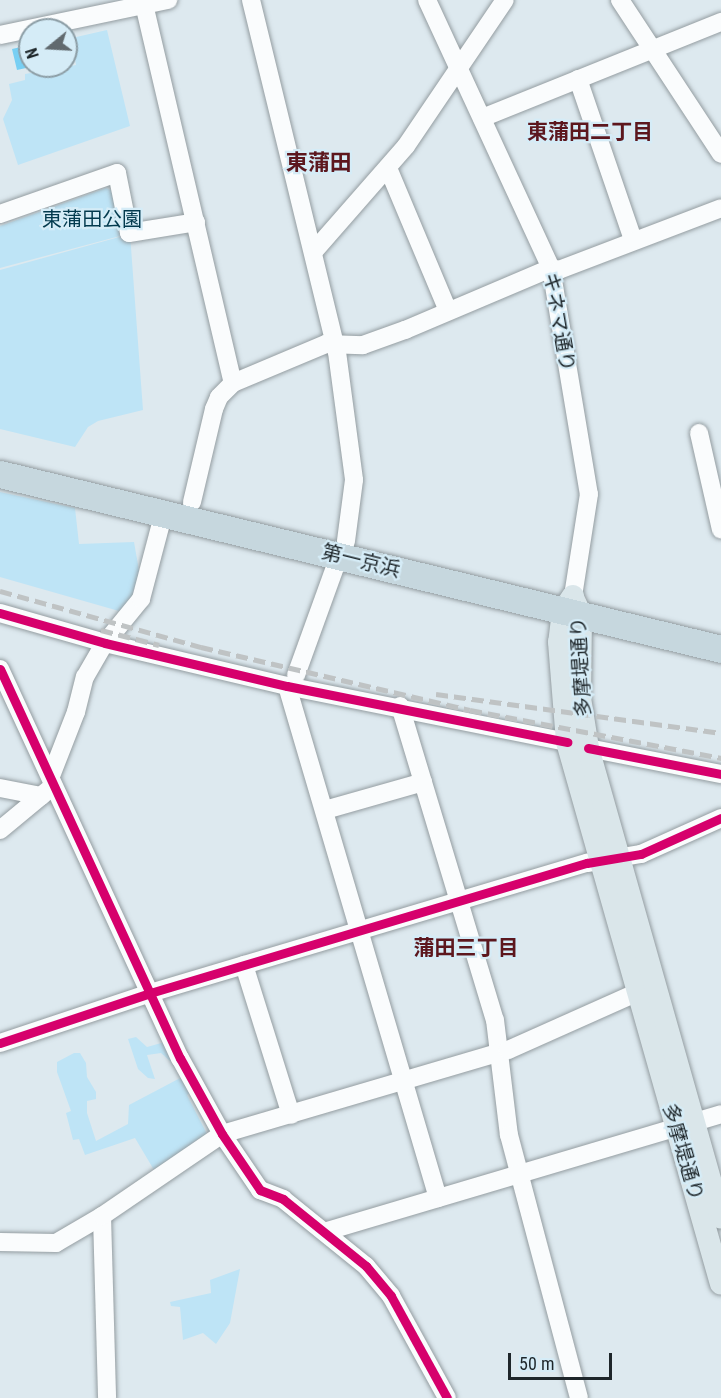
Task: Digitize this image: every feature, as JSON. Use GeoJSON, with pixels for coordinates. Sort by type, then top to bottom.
{"type":"FeatureCollection","features":[{"type":"Feature","properties":{"kind":"highway","name":"第一京浜"},"geometry":{"type":"LineString","coordinates":[[0,458],[192,502],[342,548],[721,649]]}},
{"type":"Feature","properties":{"kind":"highway","name":"第一京浜"},"geometry":{"type":"LineString","coordinates":[[0,474],[164,512],[342,548]]}},
{"type":"Feature","properties":{"kind":"highway","name":"第一京浜"},"geometry":{"type":"LineString","coordinates":[[572,608],[721,630]]}},
{"type":"Feature","properties":{"kind":"main road","name":"多摩堤通り"},"geometry":{"type":"LineString","coordinates":[[572,608],[560,682],[567,741],[611,860],[686,1126],[721,1284]]}},
{"type":"Feature","properties":{"kind":"main road","name":"多摩堤通り"},"geometry":{"type":"LineString","coordinates":[[572,608],[580,698],[588,748],[638,992],[721,1218]]}},
{"type":"Feature","properties":{"kind":"street"},"geometry":{"type":"LineString","coordinates":[[0,35],[144,2],[168,0]]}},
{"type":"Feature","properties":{"kind":"street"},"geometry":{"type":"LineString","coordinates":[[251,0],[305,229],[315,250],[335,343],[354,480],[342,548],[291,681],[325,810],[406,1081],[438,1198]]}},
{"type":"Feature","properties":{"kind":"street","name":"キネマ通り"},"geometry":{"type":"LineString","coordinates":[[427,0],[551,268],[589,494],[572,608]]}},
{"type":"Feature","properties":{"kind":"street"},"geometry":{"type":"LineString","coordinates":[[315,250],[388,168],[459,70],[505,0]]}},
{"type":"Feature","properties":{"kind":"street"},"geometry":{"type":"LineString","coordinates":[[620,0],[721,154]]}},
{"type":"Feature","properties":{"kind":"street"},"geometry":{"type":"LineString","coordinates":[[144,2],[233,383]]}},
{"type":"Feature","properties":{"kind":"street"},"geometry":{"type":"LineString","coordinates":[[482,118],[721,22]]}},
{"type":"Feature","properties":{"kind":"street"},"geometry":{"type":"LineString","coordinates":[[578,79],[633,240]]}},
{"type":"Feature","properties":{"kind":"street"},"geometry":{"type":"LineString","coordinates":[[388,168],[448,311]]}},
{"type":"Feature","properties":{"kind":"street"},"geometry":{"type":"LineString","coordinates":[[0,214],[117,172],[129,233],[196,222]]}},
{"type":"Feature","properties":{"kind":"street"},"geometry":{"type":"LineString","coordinates":[[192,502],[214,409],[219,397],[233,383],[335,343],[363,345],[551,268],[559,270],[721,208]]}},
{"type":"Feature","properties":{"kind":"street"},"geometry":{"type":"LineString","coordinates":[[699,433],[718,491],[721,530]]}},
{"type":"Feature","properties":{"kind":"street"},"geometry":{"type":"LineString","coordinates":[[0,830],[48,786],[76,712],[85,677],[105,643],[141,599],[164,512]]}},
{"type":"Feature","properties":{"kind":"street"},"geometry":{"type":"LineString","coordinates":[[0,613],[105,643],[567,741]]}},
{"type":"Feature","properties":{"kind":"street"},"geometry":{"type":"LineString","coordinates":[[0,669],[48,786],[180,1058],[222,1134],[260,1190],[283,1199],[327,1231],[366,1266],[391,1296],[447,1398]]}},
{"type":"Feature","properties":{"kind":"street"},"geometry":{"type":"LineString","coordinates":[[400,706],[460,901],[501,1051],[509,1135],[579,1398]]}},
{"type":"Feature","properties":{"kind":"street"},"geometry":{"type":"LineString","coordinates":[[588,748],[721,774]]}},
{"type":"Feature","properties":{"kind":"street"},"geometry":{"type":"LineString","coordinates":[[325,810],[423,782]]}},
{"type":"Feature","properties":{"kind":"street"},"geometry":{"type":"LineString","coordinates":[[0,788],[48,786]]}},
{"type":"Feature","properties":{"kind":"street"},"geometry":{"type":"LineString","coordinates":[[0,1043],[150,993],[460,901],[641,854],[721,818]]}},
{"type":"Feature","properties":{"kind":"street"},"geometry":{"type":"LineString","coordinates":[[244,965],[291,1115]]}},
{"type":"Feature","properties":{"kind":"street"},"geometry":{"type":"LineString","coordinates":[[0,1242],[56,1242],[102,1216],[222,1134],[501,1051],[638,992]]}},
{"type":"Feature","properties":{"kind":"street"},"geometry":{"type":"LineString","coordinates":[[327,1231],[721,1114]]}},
{"type":"Feature","properties":{"kind":"street"},"geometry":{"type":"LineString","coordinates":[[102,1216],[107,1398]]}},
{"type":"Feature","properties":{"kind":"green space"},"geometry":{"type":"Polygon","coordinates":[[[107,30],[130,126],[18,165],[3,119],[12,100],[9,84],[25,80],[25,78],[78,78],[78,37],[107,30]]]}},
{"type":"Feature","properties":{"kind":"green space","name":"東蒲田公園"},"geometry":{"type":"Polygon","coordinates":[[[106,188],[113,191],[120,236],[0,268],[0,226],[106,188]]]}},
{"type":"Feature","properties":{"kind":"green space"},"geometry":{"type":"Polygon","coordinates":[[[130,234],[143,410],[98,421],[88,427],[75,447],[0,429],[0,270],[130,234]]]}},
{"type":"Feature","properties":{"kind":"green space"},"geometry":{"type":"Polygon","coordinates":[[[0,492],[75,508],[79,544],[134,542],[140,576],[126,613],[0,577],[0,492]]]}},
{"type":"Feature","properties":{"kind":"green space"},"geometry":{"type":"Polygon","coordinates":[[[136,1037],[147,1047],[165,1042],[170,1050],[171,1062],[161,1053],[147,1055],[155,1079],[148,1078],[138,1069],[128,1039],[136,1037]]]}},
{"type":"Feature","properties":{"kind":"green space"},"geometry":{"type":"Polygon","coordinates":[[[74,1053],[80,1053],[86,1063],[87,1077],[96,1092],[96,1099],[87,1101],[87,1113],[96,1141],[128,1124],[129,1105],[184,1076],[190,1093],[187,1095],[208,1136],[157,1175],[135,1138],[85,1155],[79,1139],[73,1140],[66,1113],[71,1111],[57,1072],[57,1062],[74,1053]]]}},
{"type":"Feature","properties":{"kind":"green space"},"geometry":{"type":"Polygon","coordinates":[[[240,1269],[230,1323],[216,1344],[203,1333],[183,1340],[180,1307],[171,1306],[170,1302],[211,1293],[210,1280],[240,1269]]]}},
{"type":"Feature","properties":{"kind":"water"},"geometry":{"type":"Polygon","coordinates":[[[18,48],[18,70],[17,70],[12,49],[18,48]]]}},
{"type":"Feature","properties":{"kind":"railway"},"geometry":{"type":"LineString","coordinates":[[0,591],[201,647],[470,710],[721,758]]}},
{"type":"Feature","properties":{"kind":"railway"},"geometry":{"type":"LineString","coordinates":[[101,630],[159,645]]}},
{"type":"Feature","properties":{"kind":"railway"},"geometry":{"type":"LineString","coordinates":[[436,694],[721,733]]}},
{"type":"Feature","properties":{"kind":"cycle path"},"geometry":{"type":"LineString","coordinates":[[0,613],[105,643],[287,686],[567,742]]}},
{"type":"Feature","properties":{"kind":"cycle path"},"geometry":{"type":"LineString","coordinates":[[0,669],[180,1058],[222,1134],[260,1190],[283,1199],[366,1266],[391,1296],[447,1398]]}},
{"type":"Feature","properties":{"kind":"cycle path"},"geometry":{"type":"LineString","coordinates":[[588,748],[721,774]]}},
{"type":"Feature","properties":{"kind":"cycle path"},"geometry":{"type":"LineString","coordinates":[[0,1043],[150,993],[587,863],[641,854],[721,818]]}},
{"type":"Feature","properties":{"kind":"district","name":"東蒲田二丁目"},"geometry":{"type":"Point","coordinates":[590,132]}},
{"type":"Feature","properties":{"kind":"district","name":"東蒲田"},"geometry":{"type":"Point","coordinates":[319,163]}},
{"type":"Feature","properties":{"kind":"district","name":"蒲田三丁目"},"geometry":{"type":"Point","coordinates":[466,948]}}]}
